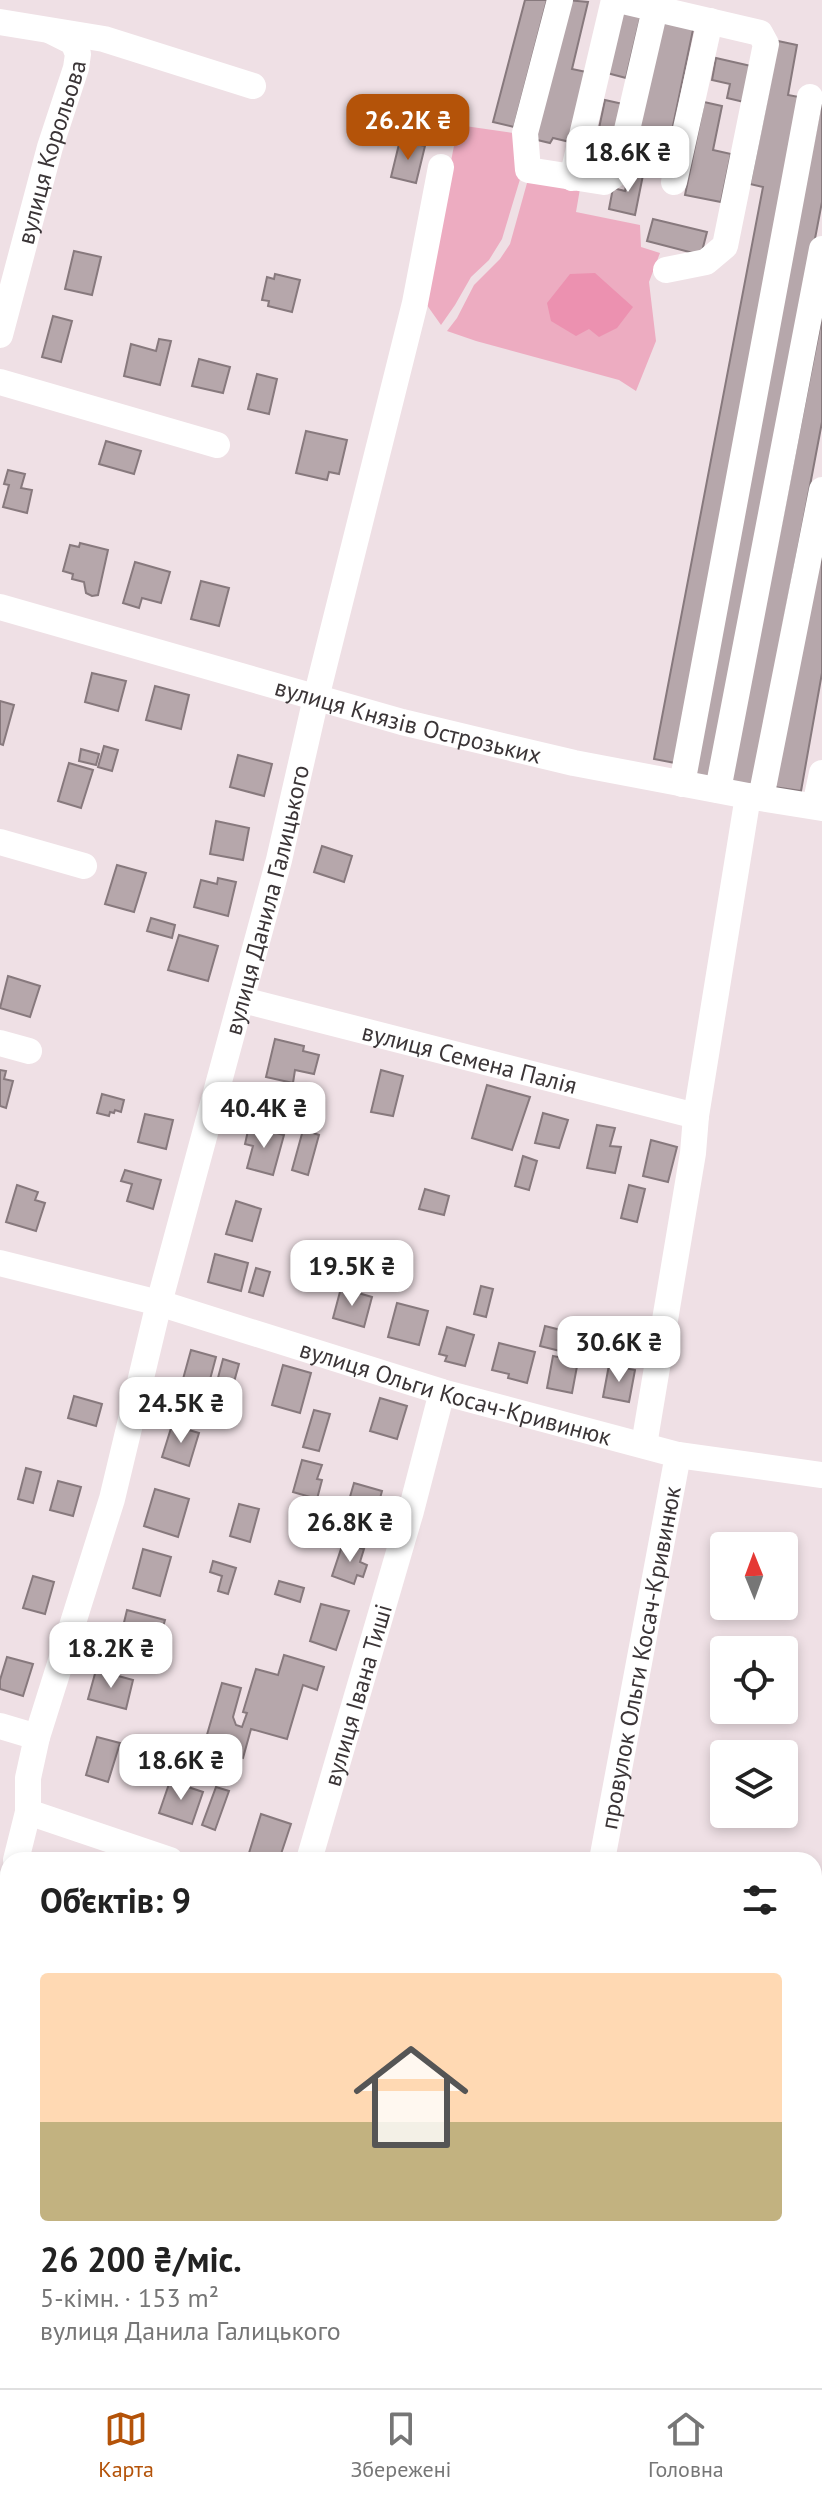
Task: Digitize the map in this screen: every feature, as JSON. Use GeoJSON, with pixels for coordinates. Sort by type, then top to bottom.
{"type":"FeatureCollection","features":[{"type":"Feature","properties":{"kind":"street"},"geometry":{"type":"LineString","coordinates":[[560,0],[525,133],[528,170],[604,182],[617,173],[655,9]]}},
{"type":"Feature","properties":{"kind":"street"},"geometry":{"type":"LineString","coordinates":[[572,178],[593,85],[617,0],[760,33],[766,44],[725,246],[706,262],[666,270]]}},
{"type":"Feature","properties":{"kind":"street"},"geometry":{"type":"LineString","coordinates":[[674,182],[710,21]]}},
{"type":"Feature","properties":{"kind":"street"},"geometry":{"type":"LineString","coordinates":[[0,22],[104,39],[253,86]]}},
{"type":"Feature","properties":{"kind":"street","name":"вулиця Корольова"},"geometry":{"type":"LineString","coordinates":[[0,335],[50,147],[76,68],[78,54],[73,42],[51,31]]}},
{"type":"Feature","properties":{"kind":"street"},"geometry":{"type":"LineString","coordinates":[[593,85],[635,94]]}},
{"type":"Feature","properties":{"kind":"street"},"geometry":{"type":"LineString","coordinates":[[682,784],[810,97]]}},
{"type":"Feature","properties":{"kind":"street","name":"вулиця Данила Галицького"},"geometry":{"type":"LineString","coordinates":[[18,1852],[28,1812],[28,1778],[37,1737],[112,1499],[159,1303],[279,860],[316,698],[415,303],[441,167]]}},
{"type":"Feature","properties":{"kind":"street"},"geometry":{"type":"LineString","coordinates":[[718,790],[822,249]]}},
{"type":"Feature","properties":{"kind":"street"},"geometry":{"type":"LineString","coordinates":[[0,382],[217,445]]}},
{"type":"Feature","properties":{"kind":"street"},"geometry":{"type":"LineString","coordinates":[[644,1445],[693,1153],[696,1116],[754,797],[822,490]]}},
{"type":"Feature","properties":{"kind":"street","name":"вулиця Князів Острозьких"},"geometry":{"type":"LineString","coordinates":[[0,607],[402,722],[682,784],[819,807]]}},
{"type":"Feature","properties":{"kind":"street"},"geometry":{"type":"LineString","coordinates":[[819,807],[822,773]]}},
{"type":"Feature","properties":{"kind":"street"},"geometry":{"type":"LineString","coordinates":[[0,842],[84,866]]}},
{"type":"Feature","properties":{"kind":"street","name":"вулиця Семена Палія"},"geometry":{"type":"LineString","coordinates":[[243,1000],[696,1116]]}},
{"type":"Feature","properties":{"kind":"street"},"geometry":{"type":"LineString","coordinates":[[0,1043],[29,1051]]}},
{"type":"Feature","properties":{"kind":"street","name":"вулиця Ольги Косач-Кривинюк"},"geometry":{"type":"LineString","coordinates":[[0,1263],[159,1303],[442,1392],[678,1455],[822,1475]]}},
{"type":"Feature","properties":{"kind":"street","name":"вулиця Івана Тиші"},"geometry":{"type":"LineString","coordinates":[[311,1852],[411,1511],[442,1392]]}},
{"type":"Feature","properties":{"kind":"street","name":"провулок Ольги Косач-Кривинюк"},"geometry":{"type":"LineString","coordinates":[[604,1852],[678,1455]]}},
{"type":"Feature","properties":{"kind":"street"},"geometry":{"type":"LineString","coordinates":[[0,1726],[37,1737]]}},
{"type":"Feature","properties":{"kind":"street"},"geometry":{"type":"LineString","coordinates":[[28,1812],[146,1852]]}},
{"type":"Feature","properties":{"kind":"shaded area"},"geometry":{"type":"Polygon","coordinates":[[[458,125],[520,134],[521,176],[502,239],[489,260],[471,277],[441,325],[424,301],[458,125]]]}},
{"type":"Feature","properties":{"kind":"shaded area"},"geometry":{"type":"Polygon","coordinates":[[[533,176],[581,183],[576,212],[640,225],[641,247],[660,253],[649,282],[656,341],[636,391],[619,380],[447,331],[474,285],[510,244],[527,183],[533,176]]]}},
{"type":"Feature","properties":{"kind":"shaded area"},"geometry":{"type":"Polygon","coordinates":[[[595,273],[633,307],[617,328],[599,337],[589,329],[576,336],[551,321],[547,303],[570,274],[595,273]]]}},
{"type":"Feature","properties":{"kind":"building"},"geometry":{"type":"Polygon","coordinates":[[[525,0],[547,0],[514,127],[493,122],[525,0]]]}},
{"type":"Feature","properties":{"kind":"building"},"geometry":{"type":"Polygon","coordinates":[[[567,0],[588,2],[572,69],[591,73],[574,143],[553,138],[550,143],[533,139],[567,0]]]}},
{"type":"Feature","properties":{"kind":"building"},"geometry":{"type":"Polygon","coordinates":[[[622,10],[641,15],[626,78],[607,73],[622,10]]]}},
{"type":"Feature","properties":{"kind":"building"},"geometry":{"type":"Polygon","coordinates":[[[661,18],[694,25],[665,164],[648,160],[650,147],[634,144],[661,18]]]}},
{"type":"Feature","properties":{"kind":"building"},"geometry":{"type":"Polygon","coordinates":[[[778,41],[797,45],[788,95],[804,98],[675,763],[654,759],[763,187],[750,184],[778,41]]]}},
{"type":"Feature","properties":{"kind":"building"},"geometry":{"type":"Polygon","coordinates":[[[716,58],[751,66],[744,102],[727,98],[730,84],[712,80],[716,58]]]}},
{"type":"Feature","properties":{"kind":"building"},"geometry":{"type":"Polygon","coordinates":[[[822,98],[822,202],[712,778],[688,775],[822,98]]]}},
{"type":"Feature","properties":{"kind":"building"},"geometry":{"type":"Polygon","coordinates":[[[605,100],[623,104],[608,169],[591,166],[605,100]]]}},
{"type":"Feature","properties":{"kind":"building"},"geometry":{"type":"Polygon","coordinates":[[[704,102],[722,106],[713,150],[731,154],[721,202],[685,195],[704,102]]]}},
{"type":"Feature","properties":{"kind":"building"},"geometry":{"type":"Polygon","coordinates":[[[400,140],[425,146],[416,183],[391,177],[400,140]]]}},
{"type":"Feature","properties":{"kind":"building"},"geometry":{"type":"Polygon","coordinates":[[[630,167],[644,170],[635,215],[609,209],[613,188],[625,191],[630,167]]]}},
{"type":"Feature","properties":{"kind":"building"},"geometry":{"type":"Polygon","coordinates":[[[653,219],[707,232],[701,255],[647,241],[653,219]]]}},
{"type":"Feature","properties":{"kind":"building"},"geometry":{"type":"Polygon","coordinates":[[[74,251],[101,257],[92,295],[65,289],[74,251]]]}},
{"type":"Feature","properties":{"kind":"building"},"geometry":{"type":"Polygon","coordinates":[[[275,274],[300,280],[292,312],[268,306],[269,301],[262,300],[267,277],[274,279],[275,274]]]}},
{"type":"Feature","properties":{"kind":"building"},"geometry":{"type":"Polygon","coordinates":[[[53,316],[72,321],[61,362],[42,357],[53,316]]]}},
{"type":"Feature","properties":{"kind":"building"},"geometry":{"type":"Polygon","coordinates":[[[822,316],[822,422],[753,787],[730,782],[822,316]]]}},
{"type":"Feature","properties":{"kind":"building"},"geometry":{"type":"Polygon","coordinates":[[[159,339],[171,341],[160,385],[124,376],[131,344],[156,351],[159,339]]]}},
{"type":"Feature","properties":{"kind":"building"},"geometry":{"type":"Polygon","coordinates":[[[199,359],[230,367],[223,393],[192,386],[199,359]]]}},
{"type":"Feature","properties":{"kind":"building"},"geometry":{"type":"Polygon","coordinates":[[[257,374],[277,379],[269,414],[248,409],[257,374]]]}},
{"type":"Feature","properties":{"kind":"building"},"geometry":{"type":"Polygon","coordinates":[[[306,431],[347,440],[339,474],[329,472],[327,480],[296,473],[306,431]]]}},
{"type":"Feature","properties":{"kind":"building"},"geometry":{"type":"Polygon","coordinates":[[[106,441],[141,451],[134,474],[99,464],[106,441]]]}},
{"type":"Feature","properties":{"kind":"building"},"geometry":{"type":"Polygon","coordinates":[[[8,470],[25,474],[21,488],[32,490],[27,513],[3,507],[9,485],[4,484],[8,470]]]}},
{"type":"Feature","properties":{"kind":"building"},"geometry":{"type":"Polygon","coordinates":[[[822,535],[822,673],[801,791],[774,787],[822,535]]]}},
{"type":"Feature","properties":{"kind":"building"},"geometry":{"type":"Polygon","coordinates":[[[80,543],[108,550],[98,595],[86,593],[84,582],[72,579],[73,574],[63,571],[70,545],[79,547],[80,543]]]}},
{"type":"Feature","properties":{"kind":"building"},"geometry":{"type":"Polygon","coordinates":[[[135,562],[170,572],[161,603],[142,598],[139,608],[123,603],[135,562]]]}},
{"type":"Feature","properties":{"kind":"building"},"geometry":{"type":"Polygon","coordinates":[[[201,581],[229,588],[219,626],[191,619],[201,581]]]}},
{"type":"Feature","properties":{"kind":"building"},"geometry":{"type":"Polygon","coordinates":[[[92,673],[126,681],[118,711],[85,702],[92,673]]]}},
{"type":"Feature","properties":{"kind":"building"},"geometry":{"type":"Polygon","coordinates":[[[155,686],[189,695],[181,729],[146,720],[155,686]]]}},
{"type":"Feature","properties":{"kind":"building"},"geometry":{"type":"Polygon","coordinates":[[[0,701],[14,705],[3,745],[0,744],[0,701]]]}},
{"type":"Feature","properties":{"kind":"building"},"geometry":{"type":"Polygon","coordinates":[[[104,746],[118,750],[112,771],[98,767],[104,746]]]}},
{"type":"Feature","properties":{"kind":"building"},"geometry":{"type":"Polygon","coordinates":[[[81,749],[99,754],[96,765],[79,761],[81,749]]]}},
{"type":"Feature","properties":{"kind":"building"},"geometry":{"type":"Polygon","coordinates":[[[238,755],[272,764],[264,796],[230,787],[238,755]]]}},
{"type":"Feature","properties":{"kind":"building"},"geometry":{"type":"Polygon","coordinates":[[[69,763],[93,770],[81,808],[58,801],[69,763]]]}},
{"type":"Feature","properties":{"kind":"building"},"geometry":{"type":"Polygon","coordinates":[[[216,821],[249,828],[243,860],[210,854],[216,821]]]}},
{"type":"Feature","properties":{"kind":"building"},"geometry":{"type":"Polygon","coordinates":[[[322,846],[352,856],[344,882],[314,872],[322,846]]]}},
{"type":"Feature","properties":{"kind":"building"},"geometry":{"type":"Polygon","coordinates":[[[117,865],[146,873],[134,912],[105,904],[117,865]]]}},
{"type":"Feature","properties":{"kind":"building"},"geometry":{"type":"Polygon","coordinates":[[[218,878],[236,882],[228,916],[194,907],[201,880],[217,884],[218,878]]]}},
{"type":"Feature","properties":{"kind":"building"},"geometry":{"type":"Polygon","coordinates":[[[151,918],[175,925],[172,938],[147,931],[151,918]]]}},
{"type":"Feature","properties":{"kind":"building"},"geometry":{"type":"Polygon","coordinates":[[[179,935],[218,946],[208,981],[168,970],[179,935]]]}},
{"type":"Feature","properties":{"kind":"building"},"geometry":{"type":"Polygon","coordinates":[[[8,976],[40,986],[30,1017],[0,1008],[8,976]]]}},
{"type":"Feature","properties":{"kind":"building"},"geometry":{"type":"Polygon","coordinates":[[[275,1039],[304,1046],[303,1051],[319,1055],[314,1074],[295,1070],[293,1083],[266,1077],[275,1039]]]}},
{"type":"Feature","properties":{"kind":"building"},"geometry":{"type":"Polygon","coordinates":[[[0,1070],[6,1071],[4,1079],[13,1081],[6,1108],[0,1106],[0,1070]]]}},
{"type":"Feature","properties":{"kind":"building"},"geometry":{"type":"Polygon","coordinates":[[[381,1070],[403,1076],[393,1116],[371,1112],[381,1070]]]}},
{"type":"Feature","properties":{"kind":"building"},"geometry":{"type":"Polygon","coordinates":[[[487,1085],[530,1097],[512,1150],[472,1138],[487,1085]]]}},
{"type":"Feature","properties":{"kind":"building"},"geometry":{"type":"Polygon","coordinates":[[[102,1094],[124,1100],[121,1112],[115,1110],[109,1116],[97,1113],[102,1094]]]}},
{"type":"Feature","properties":{"kind":"building"},"geometry":{"type":"Polygon","coordinates":[[[543,1113],[568,1120],[559,1148],[535,1143],[543,1113]]]}},
{"type":"Feature","properties":{"kind":"building"},"geometry":{"type":"Polygon","coordinates":[[[145,1114],[173,1120],[166,1149],[138,1142],[145,1114]]]}},
{"type":"Feature","properties":{"kind":"building"},"geometry":{"type":"Polygon","coordinates":[[[597,1125],[615,1128],[610,1146],[621,1147],[615,1173],[587,1168],[597,1125]]]}},
{"type":"Feature","properties":{"kind":"building"},"geometry":{"type":"Polygon","coordinates":[[[249,1126],[284,1135],[273,1175],[247,1168],[253,1146],[245,1144],[249,1126]]]}},
{"type":"Feature","properties":{"kind":"building"},"geometry":{"type":"Polygon","coordinates":[[[303,1130],[319,1135],[308,1175],[292,1170],[303,1130]]]}},
{"type":"Feature","properties":{"kind":"building"},"geometry":{"type":"Polygon","coordinates":[[[651,1140],[677,1147],[668,1182],[643,1176],[651,1140]]]}},
{"type":"Feature","properties":{"kind":"building"},"geometry":{"type":"Polygon","coordinates":[[[523,1156],[537,1161],[529,1190],[515,1186],[523,1156]]]}},
{"type":"Feature","properties":{"kind":"building"},"geometry":{"type":"Polygon","coordinates":[[[125,1170],[161,1180],[153,1209],[127,1201],[132,1184],[121,1181],[125,1170]]]}},
{"type":"Feature","properties":{"kind":"building"},"geometry":{"type":"Polygon","coordinates":[[[17,1185],[38,1192],[35,1200],[45,1203],[36,1231],[6,1222],[17,1185]]]}},
{"type":"Feature","properties":{"kind":"building"},"geometry":{"type":"Polygon","coordinates":[[[629,1185],[645,1189],[637,1222],[621,1218],[629,1185]]]}},
{"type":"Feature","properties":{"kind":"building"},"geometry":{"type":"Polygon","coordinates":[[[425,1189],[449,1196],[444,1215],[419,1209],[425,1189]]]}},
{"type":"Feature","properties":{"kind":"building"},"geometry":{"type":"Polygon","coordinates":[[[236,1201],[261,1209],[252,1241],[226,1234],[236,1201]]]}},
{"type":"Feature","properties":{"kind":"building"},"geometry":{"type":"Polygon","coordinates":[[[215,1254],[248,1263],[241,1291],[208,1282],[215,1254]]]}},
{"type":"Feature","properties":{"kind":"building"},"geometry":{"type":"Polygon","coordinates":[[[256,1268],[270,1272],[263,1296],[249,1292],[256,1268]]]}},
{"type":"Feature","properties":{"kind":"building"},"geometry":{"type":"Polygon","coordinates":[[[481,1286],[493,1289],[486,1317],[474,1314],[481,1286]]]}},
{"type":"Feature","properties":{"kind":"building"},"geometry":{"type":"Polygon","coordinates":[[[341,1288],[372,1297],[364,1327],[333,1318],[341,1288]]]}},
{"type":"Feature","properties":{"kind":"building"},"geometry":{"type":"Polygon","coordinates":[[[397,1303],[428,1311],[419,1345],[388,1337],[397,1303]]]}},
{"type":"Feature","properties":{"kind":"building"},"geometry":{"type":"Polygon","coordinates":[[[545,1326],[573,1333],[568,1353],[540,1346],[545,1326]]]}},
{"type":"Feature","properties":{"kind":"building"},"geometry":{"type":"Polygon","coordinates":[[[447,1327],[474,1335],[465,1366],[445,1361],[447,1356],[439,1354],[447,1327]]]}},
{"type":"Feature","properties":{"kind":"building"},"geometry":{"type":"Polygon","coordinates":[[[499,1343],[535,1352],[527,1383],[492,1370],[499,1343]]]}},
{"type":"Feature","properties":{"kind":"building"},"geometry":{"type":"Polygon","coordinates":[[[191,1350],[216,1357],[208,1387],[183,1379],[191,1350]]]}},
{"type":"Feature","properties":{"kind":"building"},"geometry":{"type":"Polygon","coordinates":[[[553,1356],[578,1361],[572,1393],[547,1388],[553,1356]]]}},
{"type":"Feature","properties":{"kind":"building"},"geometry":{"type":"Polygon","coordinates":[[[223,1359],[239,1364],[231,1393],[215,1389],[223,1359]]]}},
{"type":"Feature","properties":{"kind":"building"},"geometry":{"type":"Polygon","coordinates":[[[283,1365],[311,1373],[300,1413],[272,1405],[283,1365]]]}},
{"type":"Feature","properties":{"kind":"building"},"geometry":{"type":"Polygon","coordinates":[[[609,1365],[635,1370],[629,1402],[603,1397],[609,1365]]]}},
{"type":"Feature","properties":{"kind":"building"},"geometry":{"type":"Polygon","coordinates":[[[74,1396],[102,1404],[96,1426],[68,1418],[74,1396]]]}},
{"type":"Feature","properties":{"kind":"building"},"geometry":{"type":"Polygon","coordinates":[[[380,1398],[407,1406],[397,1439],[370,1431],[380,1398]]]}},
{"type":"Feature","properties":{"kind":"building"},"geometry":{"type":"Polygon","coordinates":[[[314,1410],[330,1414],[319,1451],[303,1447],[314,1410]]]}},
{"type":"Feature","properties":{"kind":"building"},"geometry":{"type":"Polygon","coordinates":[[[172,1425],[199,1433],[189,1466],[162,1457],[172,1425]]]}},
{"type":"Feature","properties":{"kind":"building"},"geometry":{"type":"Polygon","coordinates":[[[302,1460],[322,1465],[317,1479],[322,1480],[317,1499],[293,1492],[302,1460]]]}},
{"type":"Feature","properties":{"kind":"building"},"geometry":{"type":"Polygon","coordinates":[[[26,1468],[41,1472],[33,1503],[18,1499],[26,1468]]]}},
{"type":"Feature","properties":{"kind":"building"},"geometry":{"type":"Polygon","coordinates":[[[58,1481],[81,1487],[73,1516],[50,1510],[58,1481]]]}},
{"type":"Feature","properties":{"kind":"building"},"geometry":{"type":"Polygon","coordinates":[[[354,1483],[382,1491],[374,1521],[345,1514],[354,1483]]]}},
{"type":"Feature","properties":{"kind":"building"},"geometry":{"type":"Polygon","coordinates":[[[155,1489],[189,1499],[178,1537],[144,1526],[155,1489]]]}},
{"type":"Feature","properties":{"kind":"building"},"geometry":{"type":"Polygon","coordinates":[[[239,1504],[259,1509],[250,1542],[230,1536],[239,1504]]]}},
{"type":"Feature","properties":{"kind":"building"},"geometry":{"type":"Polygon","coordinates":[[[343,1543],[364,1549],[360,1562],[367,1565],[363,1577],[357,1575],[354,1584],[332,1576],[343,1543]]]}},
{"type":"Feature","properties":{"kind":"building"},"geometry":{"type":"Polygon","coordinates":[[[143,1549],[171,1557],[160,1596],[133,1588],[143,1549]]]}},
{"type":"Feature","properties":{"kind":"building"},"geometry":{"type":"Polygon","coordinates":[[[213,1561],[236,1568],[228,1594],[218,1591],[222,1576],[210,1572],[213,1561]]]}},
{"type":"Feature","properties":{"kind":"building"},"geometry":{"type":"Polygon","coordinates":[[[33,1576],[54,1582],[45,1614],[23,1608],[33,1576]]]}},
{"type":"Feature","properties":{"kind":"building"},"geometry":{"type":"Polygon","coordinates":[[[279,1581],[304,1588],[300,1602],[275,1594],[279,1581]]]}},
{"type":"Feature","properties":{"kind":"building"},"geometry":{"type":"Polygon","coordinates":[[[321,1604],[349,1611],[336,1650],[310,1641],[321,1604]]]}},
{"type":"Feature","properties":{"kind":"building"},"geometry":{"type":"Polygon","coordinates":[[[127,1610],[165,1620],[157,1648],[120,1639],[127,1610]]]}},
{"type":"Feature","properties":{"kind":"building"},"geometry":{"type":"Polygon","coordinates":[[[284,1655],[324,1667],[317,1690],[303,1685],[287,1739],[251,1729],[243,1758],[204,1745],[222,1683],[241,1688],[233,1717],[236,1725],[242,1727],[247,1713],[243,1712],[256,1669],[278,1675],[284,1655]]]}},
{"type":"Feature","properties":{"kind":"building"},"geometry":{"type":"Polygon","coordinates":[[[7,1657],[33,1664],[23,1696],[0,1689],[7,1657]]]}},
{"type":"Feature","properties":{"kind":"building"},"geometry":{"type":"Polygon","coordinates":[[[96,1670],[133,1680],[126,1709],[88,1699],[96,1670]]]}},
{"type":"Feature","properties":{"kind":"building"},"geometry":{"type":"Polygon","coordinates":[[[97,1737],[120,1743],[108,1782],[86,1775],[97,1737]]]}},
{"type":"Feature","properties":{"kind":"building"},"geometry":{"type":"Polygon","coordinates":[[[170,1781],[203,1792],[192,1824],[159,1813],[170,1781]]]}},
{"type":"Feature","properties":{"kind":"building"},"geometry":{"type":"Polygon","coordinates":[[[216,1787],[229,1791],[215,1830],[202,1825],[216,1787]]]}},
{"type":"Feature","properties":{"kind":"building"},"geometry":{"type":"Polygon","coordinates":[[[261,1814],[291,1824],[282,1852],[249,1852],[261,1814]]]}}]}
